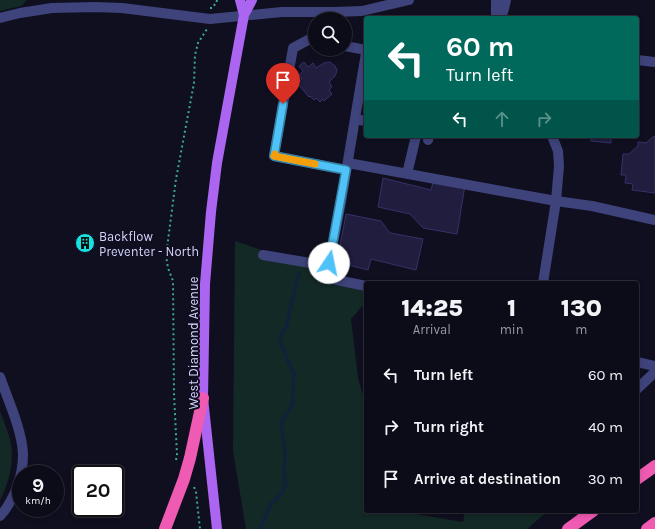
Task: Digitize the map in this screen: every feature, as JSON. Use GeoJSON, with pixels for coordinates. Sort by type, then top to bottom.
{"type":"FeatureCollection","features":[{"type":"Feature","properties":{"kind":"highway"},"geometry":{"type":"LineString","coordinates":[[165,529],[184,479],[204,398]]}},
{"type":"Feature","properties":{"kind":"highway"},"geometry":{"type":"LineString","coordinates":[[639,478],[655,466]]}},
{"type":"Feature","properties":{"kind":"highway"},"geometry":{"type":"LineString","coordinates":[[568,529],[589,513]]}},
{"type":"Feature","properties":{"kind":"highway"},"geometry":{"type":"LineString","coordinates":[[647,529],[655,523]]}},
{"type":"Feature","properties":{"kind":"main road","name":"West Diamond Avenue"},"geometry":{"type":"LineString","coordinates":[[240,0],[244,15]]}},
{"type":"Feature","properties":{"kind":"main road","name":"West Diamond Avenue"},"geometry":{"type":"LineString","coordinates":[[217,529],[204,398],[205,284],[217,163],[244,15],[252,0]]}},
{"type":"Feature","properties":{"kind":"street"},"geometry":{"type":"LineString","coordinates":[[0,18],[52,8],[95,7],[122,8],[210,18],[282,12],[364,16],[409,0]]}},
{"type":"Feature","properties":{"kind":"street"},"geometry":{"type":"LineString","coordinates":[[496,0],[496,16]]}},
{"type":"Feature","properties":{"kind":"street"},"geometry":{"type":"LineString","coordinates":[[502,16],[506,0]]}},
{"type":"Feature","properties":{"kind":"street"},"geometry":{"type":"LineString","coordinates":[[308,40],[293,48],[274,156],[407,174],[556,201],[592,206],[655,220]]}},
{"type":"Feature","properties":{"kind":"street"},"geometry":{"type":"LineString","coordinates":[[352,47],[364,50]]}},
{"type":"Feature","properties":{"kind":"street"},"geometry":{"type":"LineString","coordinates":[[639,60],[655,62]]}},
{"type":"Feature","properties":{"kind":"street"},"geometry":{"type":"LineString","coordinates":[[364,66],[328,266],[335,279],[364,286]]}},
{"type":"Feature","properties":{"kind":"street"},"geometry":{"type":"LineString","coordinates":[[355,119],[364,121]]}},
{"type":"Feature","properties":{"kind":"street"},"geometry":{"type":"LineString","coordinates":[[407,174],[416,138]]}},
{"type":"Feature","properties":{"kind":"street"},"geometry":{"type":"LineString","coordinates":[[543,281],[560,166],[558,151],[553,138]]}},
{"type":"Feature","properties":{"kind":"street"},"geometry":{"type":"LineString","coordinates":[[263,255],[328,266]]}},
{"type":"Feature","properties":{"kind":"street"},"geometry":{"type":"LineString","coordinates":[[639,362],[655,366]]}},
{"type":"Feature","properties":{"kind":"street"},"geometry":{"type":"LineString","coordinates":[[639,387],[655,372]]}},
{"type":"Feature","properties":{"kind":"street"},"geometry":{"type":"LineString","coordinates":[[0,377],[19,432],[23,454],[20,480],[13,498],[0,516]]}},
{"type":"Feature","properties":{"kind":"path"},"geometry":{"type":"LineString","coordinates":[[211,12],[211,7],[216,4],[217,0]]}},
{"type":"Feature","properties":{"kind":"path"},"geometry":{"type":"LineString","coordinates":[[174,394],[173,281],[168,268],[166,256],[176,179],[194,83],[195,55],[198,43],[208,28],[200,29]]}},
{"type":"Feature","properties":{"kind":"green space"},"geometry":{"type":"Polygon","coordinates":[[[0,0],[27,0],[21,6],[0,11],[0,0]]]}},
{"type":"Feature","properties":{"kind":"green space"},"geometry":{"type":"Polygon","coordinates":[[[235,241],[364,288],[364,304],[351,319],[358,378],[364,398],[364,513],[410,513],[463,522],[465,513],[546,513],[527,529],[246,529],[233,451],[235,241]]]}},
{"type":"Feature","properties":{"kind":"green space"},"geometry":{"type":"Polygon","coordinates":[[[0,411],[8,432],[12,458],[6,487],[0,500],[0,411]]]}},
{"type":"Feature","properties":{"kind":"building"},"geometry":{"type":"Polygon","coordinates":[[[304,62],[308,67],[313,63],[316,68],[324,63],[330,62],[335,66],[337,71],[335,76],[329,82],[332,87],[329,90],[332,94],[324,101],[323,99],[320,102],[316,98],[314,100],[310,96],[309,97],[297,83],[302,79],[299,75],[303,71],[299,66],[304,62]]]}},
{"type":"Feature","properties":{"kind":"building"},"geometry":{"type":"Polygon","coordinates":[[[654,136],[655,193],[632,190],[633,184],[625,183],[626,175],[621,175],[623,154],[629,154],[638,146],[638,142],[646,143],[654,136]]]}},
{"type":"Feature","properties":{"kind":"building"},"geometry":{"type":"Polygon","coordinates":[[[591,138],[611,138],[611,143],[591,141],[591,138]]]}},
{"type":"Feature","properties":{"kind":"building"},"geometry":{"type":"Polygon","coordinates":[[[383,178],[431,190],[434,179],[465,185],[457,234],[423,228],[410,214],[378,207],[383,178]]]}},
{"type":"Feature","properties":{"kind":"building"},"geometry":{"type":"Polygon","coordinates":[[[346,214],[381,221],[390,233],[423,239],[416,270],[371,259],[368,270],[337,262],[346,214]]]}},
{"type":"Feature","properties":{"kind":"building","name":"Backflow Preventer - North"},"geometry":{"type":"Polygon","coordinates":[[[90,234],[94,246],[79,251],[75,240],[90,234]]]}},
{"type":"Feature","properties":{"kind":"waterway"},"geometry":{"type":"LineString","coordinates":[[260,529],[271,504],[282,493],[286,483],[284,475],[285,451],[281,427],[283,420],[292,405],[294,375],[280,341],[287,325],[299,273]]}},
{"type":"Feature","properties":{"kind":"slow traffic"},"geometry":{"type":"LineString","coordinates":[[275,154],[274,156],[315,164]]}},
{"type":"Feature","properties":{"kind":"place","name":"Backflow Preventer - North"},"geometry":{"type":"Point","coordinates":[85,243]}},
{"type":"Feature","properties":{"kind":"route"},"geometry":{"type":"LineString","coordinates":[[283,104],[274,156],[346,170],[329,263]]}}]}
